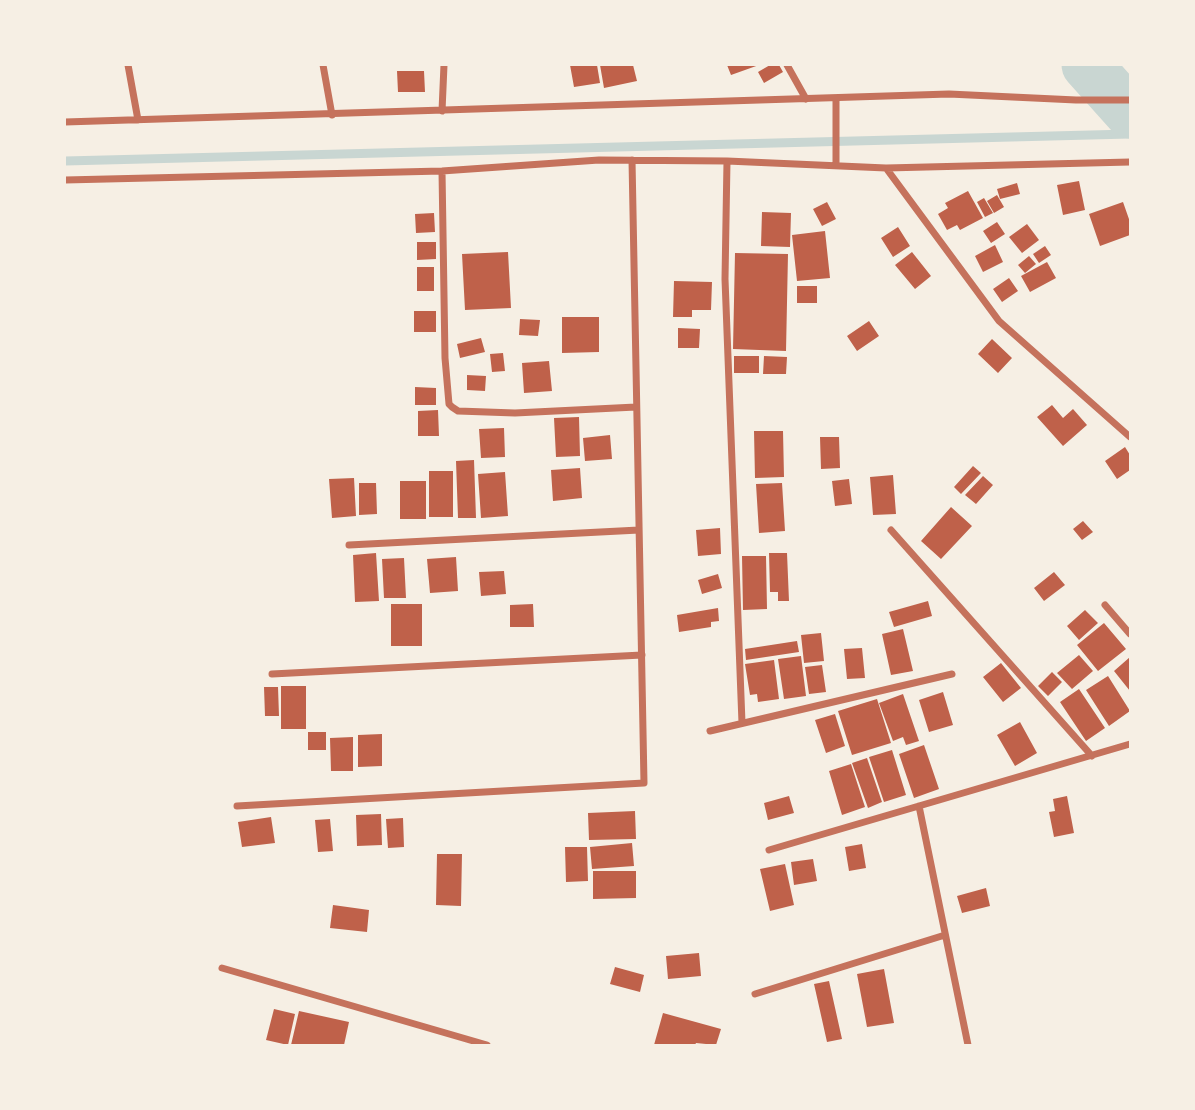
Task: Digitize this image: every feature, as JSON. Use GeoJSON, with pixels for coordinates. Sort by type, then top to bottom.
{"type":"FeatureCollection","features":[{"type":"Feature","properties":{"kind":"street"},"geometry":{"type":"LineString","coordinates":[[128,65],[138,120]]}},
{"type":"Feature","properties":{"kind":"street"},"geometry":{"type":"LineString","coordinates":[[323,65],[332,115]]}},
{"type":"Feature","properties":{"kind":"street"},"geometry":{"type":"LineString","coordinates":[[442,111],[444,65]]}},
{"type":"Feature","properties":{"kind":"street"},"geometry":{"type":"LineString","coordinates":[[787,65],[806,99]]}},
{"type":"Feature","properties":{"kind":"street"},"geometry":{"type":"LineString","coordinates":[[65,122],[806,99],[836,102],[949,94],[1130,100]]}},
{"type":"Feature","properties":{"kind":"street"},"geometry":{"type":"LineString","coordinates":[[836,102],[836,165]]}},
{"type":"Feature","properties":{"kind":"street"},"geometry":{"type":"LineString","coordinates":[[237,806],[644,783],[632,160]]}},
{"type":"Feature","properties":{"kind":"street"},"geometry":{"type":"LineString","coordinates":[[65,180],[442,171],[632,160],[886,168],[1130,162]]}},
{"type":"Feature","properties":{"kind":"street"},"geometry":{"type":"LineString","coordinates":[[727,161],[725,279],[742,723]]}},
{"type":"Feature","properties":{"kind":"street"},"geometry":{"type":"LineString","coordinates":[[886,168],[999,321],[1130,438]]}},
{"type":"Feature","properties":{"kind":"street"},"geometry":{"type":"LineString","coordinates":[[442,171],[444,347],[449,404],[458,411],[515,413],[636,407]]}},
{"type":"Feature","properties":{"kind":"street"},"geometry":{"type":"LineString","coordinates":[[349,545],[639,530]]}},
{"type":"Feature","properties":{"kind":"street"},"geometry":{"type":"LineString","coordinates":[[891,530],[1091,756]]}},
{"type":"Feature","properties":{"kind":"street"},"geometry":{"type":"LineString","coordinates":[[1105,605],[1130,634]]}},
{"type":"Feature","properties":{"kind":"street"},"geometry":{"type":"LineString","coordinates":[[272,674],[642,655]]}},
{"type":"Feature","properties":{"kind":"street"},"geometry":{"type":"LineString","coordinates":[[710,731],[952,674]]}},
{"type":"Feature","properties":{"kind":"street"},"geometry":{"type":"LineString","coordinates":[[769,850],[1130,744]]}},
{"type":"Feature","properties":{"kind":"street"},"geometry":{"type":"LineString","coordinates":[[919,806],[968,1045]]}},
{"type":"Feature","properties":{"kind":"street"},"geometry":{"type":"LineString","coordinates":[[755,994],[945,935]]}},
{"type":"Feature","properties":{"kind":"street"},"geometry":{"type":"LineString","coordinates":[[222,968],[487,1045]]}},
{"type":"Feature","properties":{"kind":"building"},"geometry":{"type":"Polygon","coordinates":[[[570,65],[597,65],[600,83],[574,87],[570,65]]]}},
{"type":"Feature","properties":{"kind":"building"},"geometry":{"type":"Polygon","coordinates":[[[600,65],[633,65],[637,81],[604,88],[600,65]]]}},
{"type":"Feature","properties":{"kind":"building"},"geometry":{"type":"Polygon","coordinates":[[[727,65],[759,65],[731,75],[727,65]]]}},
{"type":"Feature","properties":{"kind":"building"},"geometry":{"type":"Polygon","coordinates":[[[770,65],[779,65],[783,72],[764,83],[758,72],[770,65]]]}},
{"type":"Feature","properties":{"kind":"building"},"geometry":{"type":"Polygon","coordinates":[[[397,71],[424,71],[425,92],[398,92],[397,71]]]}},
{"type":"Feature","properties":{"kind":"building"},"geometry":{"type":"Polygon","coordinates":[[[1079,181],[1085,210],[1063,215],[1057,185],[1079,181]]]}},
{"type":"Feature","properties":{"kind":"building"},"geometry":{"type":"Polygon","coordinates":[[[1017,183],[1020,194],[1000,199],[997,189],[1017,183]]]}},
{"type":"Feature","properties":{"kind":"building"},"geometry":{"type":"Polygon","coordinates":[[[968,191],[983,218],[960,230],[957,225],[947,230],[938,214],[948,208],[945,203],[968,191]]]}},
{"type":"Feature","properties":{"kind":"building"},"geometry":{"type":"Polygon","coordinates":[[[997,195],[1004,207],[994,213],[987,201],[997,195]]]}},
{"type":"Feature","properties":{"kind":"building"},"geometry":{"type":"Polygon","coordinates":[[[984,198],[993,213],[985,217],[977,202],[984,198]]]}},
{"type":"Feature","properties":{"kind":"building"},"geometry":{"type":"Polygon","coordinates":[[[827,202],[836,219],[822,226],[813,209],[827,202]]]}},
{"type":"Feature","properties":{"kind":"building"},"geometry":{"type":"Polygon","coordinates":[[[1123,202],[1130,222],[1130,235],[1100,246],[1089,214],[1123,202]]]}},
{"type":"Feature","properties":{"kind":"building"},"geometry":{"type":"Polygon","coordinates":[[[762,212],[791,213],[790,247],[761,246],[762,212]]]}},
{"type":"Feature","properties":{"kind":"building"},"geometry":{"type":"Polygon","coordinates":[[[434,213],[435,232],[416,233],[415,214],[434,213]]]}},
{"type":"Feature","properties":{"kind":"building"},"geometry":{"type":"Polygon","coordinates":[[[997,222],[1005,234],[991,243],[983,231],[997,222]]]}},
{"type":"Feature","properties":{"kind":"building"},"geometry":{"type":"Polygon","coordinates":[[[1027,224],[1039,240],[1022,253],[1009,237],[1027,224]]]}},
{"type":"Feature","properties":{"kind":"building"},"geometry":{"type":"Polygon","coordinates":[[[898,227],[910,246],[893,257],[881,238],[898,227]]]}},
{"type":"Feature","properties":{"kind":"building"},"geometry":{"type":"Polygon","coordinates":[[[825,231],[830,278],[797,281],[792,235],[825,231]]]}},
{"type":"Feature","properties":{"kind":"building"},"geometry":{"type":"Polygon","coordinates":[[[417,242],[436,242],[436,259],[417,260],[417,242]]]}},
{"type":"Feature","properties":{"kind":"building"},"geometry":{"type":"Polygon","coordinates":[[[995,245],[1003,262],[983,272],[975,256],[995,245]]]}},
{"type":"Feature","properties":{"kind":"building"},"geometry":{"type":"Polygon","coordinates":[[[1045,246],[1051,255],[1039,263],[1033,254],[1045,246]]]}},
{"type":"Feature","properties":{"kind":"building"},"geometry":{"type":"Polygon","coordinates":[[[508,252],[511,308],[465,310],[462,254],[508,252]]]}},
{"type":"Feature","properties":{"kind":"building"},"geometry":{"type":"Polygon","coordinates":[[[912,252],[931,276],[915,289],[895,265],[912,252]]]}},
{"type":"Feature","properties":{"kind":"building"},"geometry":{"type":"Polygon","coordinates":[[[735,253],[788,254],[786,351],[733,349],[735,253]]]}},
{"type":"Feature","properties":{"kind":"building"},"geometry":{"type":"Polygon","coordinates":[[[1029,256],[1036,264],[1025,273],[1018,265],[1029,256]]]}},
{"type":"Feature","properties":{"kind":"building"},"geometry":{"type":"Polygon","coordinates":[[[1047,262],[1056,278],[1030,292],[1021,276],[1047,262]]]}},
{"type":"Feature","properties":{"kind":"building"},"geometry":{"type":"Polygon","coordinates":[[[417,267],[434,267],[434,291],[417,291],[417,267]]]}},
{"type":"Feature","properties":{"kind":"building"},"geometry":{"type":"Polygon","coordinates":[[[1009,278],[1018,291],[1002,302],[993,289],[1009,278]]]}},
{"type":"Feature","properties":{"kind":"building"},"geometry":{"type":"Polygon","coordinates":[[[674,281],[712,282],[711,310],[692,310],[692,317],[673,317],[674,281]]]}},
{"type":"Feature","properties":{"kind":"building"},"geometry":{"type":"Polygon","coordinates":[[[797,286],[817,286],[817,303],[797,303],[797,286]]]}},
{"type":"Feature","properties":{"kind":"building"},"geometry":{"type":"Polygon","coordinates":[[[414,311],[436,311],[436,332],[414,332],[414,311]]]}},
{"type":"Feature","properties":{"kind":"building"},"geometry":{"type":"Polygon","coordinates":[[[562,317],[599,317],[599,352],[562,353],[562,317]]]}},
{"type":"Feature","properties":{"kind":"building"},"geometry":{"type":"Polygon","coordinates":[[[520,319],[540,320],[538,336],[519,335],[520,319]]]}},
{"type":"Feature","properties":{"kind":"building"},"geometry":{"type":"Polygon","coordinates":[[[869,321],[879,336],[857,351],[847,336],[869,321]]]}},
{"type":"Feature","properties":{"kind":"building"},"geometry":{"type":"Polygon","coordinates":[[[678,328],[700,329],[699,348],[678,348],[678,328]]]}},
{"type":"Feature","properties":{"kind":"building"},"geometry":{"type":"Polygon","coordinates":[[[481,338],[485,352],[460,358],[457,344],[481,338]]]}},
{"type":"Feature","properties":{"kind":"building"},"geometry":{"type":"Polygon","coordinates":[[[992,339],[1012,358],[998,373],[978,354],[992,339]]]}},
{"type":"Feature","properties":{"kind":"building"},"geometry":{"type":"Polygon","coordinates":[[[503,353],[505,371],[492,372],[490,354],[503,353]]]}},
{"type":"Feature","properties":{"kind":"building"},"geometry":{"type":"Polygon","coordinates":[[[734,356],[759,356],[759,373],[734,373],[734,356]]]}},
{"type":"Feature","properties":{"kind":"building"},"geometry":{"type":"Polygon","coordinates":[[[764,356],[787,357],[786,374],[763,374],[764,356]]]}},
{"type":"Feature","properties":{"kind":"building"},"geometry":{"type":"Polygon","coordinates":[[[549,361],[552,391],[524,393],[522,363],[549,361]]]}},
{"type":"Feature","properties":{"kind":"building"},"geometry":{"type":"Polygon","coordinates":[[[467,375],[486,376],[485,391],[467,390],[467,375]]]}},
{"type":"Feature","properties":{"kind":"building"},"geometry":{"type":"Polygon","coordinates":[[[415,387],[436,388],[436,405],[415,405],[415,387]]]}},
{"type":"Feature","properties":{"kind":"building"},"geometry":{"type":"Polygon","coordinates":[[[1052,405],[1063,418],[1073,409],[1087,425],[1063,446],[1037,417],[1052,405]]]}},
{"type":"Feature","properties":{"kind":"building"},"geometry":{"type":"Polygon","coordinates":[[[438,410],[439,436],[418,436],[418,411],[438,410]]]}},
{"type":"Feature","properties":{"kind":"building"},"geometry":{"type":"Polygon","coordinates":[[[579,417],[580,456],[556,457],[554,418],[579,417]]]}},
{"type":"Feature","properties":{"kind":"building"},"geometry":{"type":"Polygon","coordinates":[[[504,428],[505,457],[481,458],[479,429],[504,428]]]}},
{"type":"Feature","properties":{"kind":"building"},"geometry":{"type":"Polygon","coordinates":[[[754,431],[783,431],[784,477],[755,478],[754,431]]]}},
{"type":"Feature","properties":{"kind":"building"},"geometry":{"type":"Polygon","coordinates":[[[610,435],[612,459],[585,461],[583,438],[610,435]]]}},
{"type":"Feature","properties":{"kind":"building"},"geometry":{"type":"Polygon","coordinates":[[[820,437],[839,437],[840,468],[821,469],[820,437]]]}},
{"type":"Feature","properties":{"kind":"building"},"geometry":{"type":"Polygon","coordinates":[[[1125,447],[1130,455],[1130,470],[1117,479],[1105,461],[1125,447]]]}},
{"type":"Feature","properties":{"kind":"building"},"geometry":{"type":"Polygon","coordinates":[[[474,460],[476,518],[458,518],[456,461],[474,460]]]}},
{"type":"Feature","properties":{"kind":"building"},"geometry":{"type":"Polygon","coordinates":[[[973,466],[981,473],[961,494],[954,487],[973,466]]]}},
{"type":"Feature","properties":{"kind":"building"},"geometry":{"type":"Polygon","coordinates":[[[580,468],[582,498],[553,501],[551,470],[580,468]]]}},
{"type":"Feature","properties":{"kind":"building"},"geometry":{"type":"Polygon","coordinates":[[[429,471],[453,471],[453,517],[429,517],[429,471]]]}},
{"type":"Feature","properties":{"kind":"building"},"geometry":{"type":"Polygon","coordinates":[[[505,472],[508,516],[481,518],[478,474],[505,472]]]}},
{"type":"Feature","properties":{"kind":"building"},"geometry":{"type":"Polygon","coordinates":[[[893,475],[896,514],[873,515],[870,477],[893,475]]]}},
{"type":"Feature","properties":{"kind":"building"},"geometry":{"type":"Polygon","coordinates":[[[983,476],[993,485],[976,504],[965,495],[983,476]]]}},
{"type":"Feature","properties":{"kind":"building"},"geometry":{"type":"Polygon","coordinates":[[[354,478],[356,516],[332,518],[329,479],[354,478]]]}},
{"type":"Feature","properties":{"kind":"building"},"geometry":{"type":"Polygon","coordinates":[[[849,479],[852,504],[835,506],[832,481],[849,479]]]}},
{"type":"Feature","properties":{"kind":"building"},"geometry":{"type":"Polygon","coordinates":[[[400,481],[426,481],[426,519],[400,519],[400,481]]]}},
{"type":"Feature","properties":{"kind":"building"},"geometry":{"type":"Polygon","coordinates":[[[359,483],[376,483],[377,514],[359,515],[359,483]]]}},
{"type":"Feature","properties":{"kind":"building"},"geometry":{"type":"Polygon","coordinates":[[[782,483],[785,531],[759,533],[756,484],[782,483]]]}},
{"type":"Feature","properties":{"kind":"building"},"geometry":{"type":"Polygon","coordinates":[[[951,507],[972,526],[941,559],[921,541],[951,507]]]}},
{"type":"Feature","properties":{"kind":"building"},"geometry":{"type":"Polygon","coordinates":[[[1083,521],[1093,532],[1082,540],[1073,529],[1083,521]]]}},
{"type":"Feature","properties":{"kind":"building"},"geometry":{"type":"Polygon","coordinates":[[[720,528],[721,554],[698,556],[696,530],[720,528]]]}},
{"type":"Feature","properties":{"kind":"building"},"geometry":{"type":"Polygon","coordinates":[[[376,553],[379,601],[355,602],[353,555],[376,553]]]}},
{"type":"Feature","properties":{"kind":"building"},"geometry":{"type":"Polygon","coordinates":[[[769,553],[787,553],[789,601],[778,601],[778,592],[770,592],[769,553]]]}},
{"type":"Feature","properties":{"kind":"building"},"geometry":{"type":"Polygon","coordinates":[[[742,556],[766,556],[767,609],[743,610],[742,556]]]}},
{"type":"Feature","properties":{"kind":"building"},"geometry":{"type":"Polygon","coordinates":[[[456,557],[458,591],[430,593],[427,559],[456,557]]]}},
{"type":"Feature","properties":{"kind":"building"},"geometry":{"type":"Polygon","coordinates":[[[404,558],[406,598],[384,598],[382,559],[404,558]]]}},
{"type":"Feature","properties":{"kind":"building"},"geometry":{"type":"Polygon","coordinates":[[[504,571],[506,594],[481,596],[479,572],[504,571]]]}},
{"type":"Feature","properties":{"kind":"building"},"geometry":{"type":"Polygon","coordinates":[[[1054,572],[1065,585],[1044,601],[1034,588],[1054,572]]]}},
{"type":"Feature","properties":{"kind":"building"},"geometry":{"type":"Polygon","coordinates":[[[718,574],[722,588],[702,594],[698,580],[718,574]]]}},
{"type":"Feature","properties":{"kind":"building"},"geometry":{"type":"Polygon","coordinates":[[[928,601],[932,616],[894,627],[889,612],[928,601]]]}},
{"type":"Feature","properties":{"kind":"building"},"geometry":{"type":"Polygon","coordinates":[[[391,604],[422,604],[422,646],[391,646],[391,604]]]}},
{"type":"Feature","properties":{"kind":"building"},"geometry":{"type":"Polygon","coordinates":[[[533,604],[534,627],[510,627],[510,605],[533,604]]]}},
{"type":"Feature","properties":{"kind":"building"},"geometry":{"type":"Polygon","coordinates":[[[718,608],[719,621],[711,622],[711,627],[679,632],[677,615],[718,608]]]}},
{"type":"Feature","properties":{"kind":"building"},"geometry":{"type":"Polygon","coordinates":[[[1085,610],[1098,623],[1079,640],[1067,626],[1085,610]]]}},
{"type":"Feature","properties":{"kind":"building"},"geometry":{"type":"Polygon","coordinates":[[[1104,623],[1126,649],[1098,671],[1077,645],[1104,623]]]}},
{"type":"Feature","properties":{"kind":"building"},"geometry":{"type":"Polygon","coordinates":[[[903,629],[913,671],[891,675],[882,634],[903,629]]]}},
{"type":"Feature","properties":{"kind":"building"},"geometry":{"type":"Polygon","coordinates":[[[821,633],[824,661],[804,663],[801,635],[821,633]]]}},
{"type":"Feature","properties":{"kind":"building"},"geometry":{"type":"Polygon","coordinates":[[[797,641],[799,652],[746,660],[745,649],[797,641]]]}},
{"type":"Feature","properties":{"kind":"building"},"geometry":{"type":"Polygon","coordinates":[[[862,648],[865,678],[847,679],[844,649],[862,648]]]}},
{"type":"Feature","properties":{"kind":"building"},"geometry":{"type":"Polygon","coordinates":[[[1079,655],[1093,671],[1072,689],[1057,673],[1079,655]]]}},
{"type":"Feature","properties":{"kind":"building"},"geometry":{"type":"Polygon","coordinates":[[[801,656],[806,696],[784,699],[778,659],[801,656]]]}},
{"type":"Feature","properties":{"kind":"building"},"geometry":{"type":"Polygon","coordinates":[[[1130,657],[1130,691],[1114,671],[1130,657]]]}},
{"type":"Feature","properties":{"kind":"building"},"geometry":{"type":"Polygon","coordinates":[[[774,660],[779,699],[758,702],[757,694],[750,695],[745,664],[774,660]]]}},
{"type":"Feature","properties":{"kind":"building"},"geometry":{"type":"Polygon","coordinates":[[[1001,663],[1021,688],[1003,702],[983,677],[1001,663]]]}},
{"type":"Feature","properties":{"kind":"building"},"geometry":{"type":"Polygon","coordinates":[[[822,665],[826,692],[809,694],[805,667],[822,665]]]}},
{"type":"Feature","properties":{"kind":"building"},"geometry":{"type":"Polygon","coordinates":[[[1052,672],[1062,682],[1048,696],[1038,686],[1052,672]]]}},
{"type":"Feature","properties":{"kind":"building"},"geometry":{"type":"Polygon","coordinates":[[[1108,676],[1130,711],[1109,726],[1086,690],[1108,676]]]}},
{"type":"Feature","properties":{"kind":"building"},"geometry":{"type":"Polygon","coordinates":[[[281,686],[306,686],[306,729],[281,729],[281,686]]]}},
{"type":"Feature","properties":{"kind":"building"},"geometry":{"type":"Polygon","coordinates":[[[264,687],[278,687],[279,716],[265,716],[264,687]]]}},
{"type":"Feature","properties":{"kind":"building"},"geometry":{"type":"Polygon","coordinates":[[[1079,689],[1105,728],[1086,741],[1060,702],[1079,689]]]}},
{"type":"Feature","properties":{"kind":"building"},"geometry":{"type":"Polygon","coordinates":[[[943,692],[953,725],[929,732],[919,700],[943,692]]]}},
{"type":"Feature","properties":{"kind":"building"},"geometry":{"type":"Polygon","coordinates":[[[903,694],[919,741],[906,745],[903,737],[893,741],[879,703],[903,694]]]}},
{"type":"Feature","properties":{"kind":"building"},"geometry":{"type":"Polygon","coordinates":[[[877,699],[891,743],[852,755],[838,711],[877,699]]]}},
{"type":"Feature","properties":{"kind":"building"},"geometry":{"type":"Polygon","coordinates":[[[835,714],[845,746],[826,753],[815,720],[835,714]]]}},
{"type":"Feature","properties":{"kind":"building"},"geometry":{"type":"Polygon","coordinates":[[[1020,722],[1037,753],[1015,766],[997,735],[1020,722]]]}},
{"type":"Feature","properties":{"kind":"building"},"geometry":{"type":"Polygon","coordinates":[[[308,732],[326,732],[326,750],[308,750],[308,732]]]}},
{"type":"Feature","properties":{"kind":"building"},"geometry":{"type":"Polygon","coordinates":[[[382,734],[382,766],[358,767],[358,735],[382,734]]]}},
{"type":"Feature","properties":{"kind":"building"},"geometry":{"type":"Polygon","coordinates":[[[353,737],[353,771],[331,771],[330,738],[353,737]]]}},
{"type":"Feature","properties":{"kind":"building"},"geometry":{"type":"Polygon","coordinates":[[[924,745],[939,789],[914,798],[899,754],[924,745]]]}},
{"type":"Feature","properties":{"kind":"building"},"geometry":{"type":"Polygon","coordinates":[[[892,750],[906,795],[884,802],[869,757],[892,750]]]}},
{"type":"Feature","properties":{"kind":"building"},"geometry":{"type":"Polygon","coordinates":[[[867,758],[882,802],[868,808],[852,763],[867,758]]]}},
{"type":"Feature","properties":{"kind":"building"},"geometry":{"type":"Polygon","coordinates":[[[851,764],[865,807],[842,815],[829,771],[851,764]]]}},
{"type":"Feature","properties":{"kind":"building"},"geometry":{"type":"Polygon","coordinates":[[[789,796],[794,813],[768,820],[764,803],[789,796]]]}},
{"type":"Feature","properties":{"kind":"building"},"geometry":{"type":"Polygon","coordinates":[[[1067,796],[1074,833],[1054,837],[1049,812],[1055,811],[1053,799],[1067,796]]]}},
{"type":"Feature","properties":{"kind":"building"},"geometry":{"type":"Polygon","coordinates":[[[635,811],[636,839],[589,840],[588,813],[635,811]]]}},
{"type":"Feature","properties":{"kind":"building"},"geometry":{"type":"Polygon","coordinates":[[[381,814],[382,845],[357,846],[356,815],[381,814]]]}},
{"type":"Feature","properties":{"kind":"building"},"geometry":{"type":"Polygon","coordinates":[[[271,817],[275,843],[242,847],[238,822],[271,817]]]}},
{"type":"Feature","properties":{"kind":"building"},"geometry":{"type":"Polygon","coordinates":[[[403,818],[404,847],[388,848],[386,819],[403,818]]]}},
{"type":"Feature","properties":{"kind":"building"},"geometry":{"type":"Polygon","coordinates":[[[330,819],[333,851],[318,852],[315,820],[330,819]]]}},
{"type":"Feature","properties":{"kind":"building"},"geometry":{"type":"Polygon","coordinates":[[[632,843],[634,866],[592,869],[590,847],[632,843]]]}},
{"type":"Feature","properties":{"kind":"building"},"geometry":{"type":"Polygon","coordinates":[[[862,844],[866,868],[849,871],[845,847],[862,844]]]}},
{"type":"Feature","properties":{"kind":"building"},"geometry":{"type":"Polygon","coordinates":[[[565,847],[587,847],[588,881],[566,882],[565,847]]]}},
{"type":"Feature","properties":{"kind":"building"},"geometry":{"type":"Polygon","coordinates":[[[437,854],[462,854],[461,906],[436,905],[437,854]]]}},
{"type":"Feature","properties":{"kind":"building"},"geometry":{"type":"Polygon","coordinates":[[[813,859],[817,881],[794,885],[791,862],[813,859]]]}},
{"type":"Feature","properties":{"kind":"building"},"geometry":{"type":"Polygon","coordinates":[[[785,864],[794,905],[770,911],[760,869],[785,864]]]}},
{"type":"Feature","properties":{"kind":"building"},"geometry":{"type":"Polygon","coordinates":[[[593,871],[636,871],[636,898],[593,899],[593,871]]]}},
{"type":"Feature","properties":{"kind":"building"},"geometry":{"type":"Polygon","coordinates":[[[986,888],[990,906],[962,913],[957,896],[986,888]]]}},
{"type":"Feature","properties":{"kind":"building"},"geometry":{"type":"Polygon","coordinates":[[[333,905],[369,910],[367,932],[330,928],[333,905]]]}},
{"type":"Feature","properties":{"kind":"building"},"geometry":{"type":"Polygon","coordinates":[[[699,953],[701,976],[668,979],[666,956],[699,953]]]}},
{"type":"Feature","properties":{"kind":"building"},"geometry":{"type":"Polygon","coordinates":[[[615,967],[644,975],[640,992],[610,984],[615,967]]]}},
{"type":"Feature","properties":{"kind":"building"},"geometry":{"type":"Polygon","coordinates":[[[884,969],[894,1023],[867,1027],[857,974],[884,969]]]}},
{"type":"Feature","properties":{"kind":"building"},"geometry":{"type":"Polygon","coordinates":[[[829,981],[842,1039],[827,1042],[814,984],[829,981]]]}},
{"type":"Feature","properties":{"kind":"building"},"geometry":{"type":"Polygon","coordinates":[[[274,1009],[295,1014],[288,1045],[266,1040],[274,1009]]]}},
{"type":"Feature","properties":{"kind":"building"},"geometry":{"type":"Polygon","coordinates":[[[299,1011],[349,1022],[344,1045],[291,1045],[299,1011]]]}},
{"type":"Feature","properties":{"kind":"building"},"geometry":{"type":"Polygon","coordinates":[[[663,1013],[721,1029],[716,1045],[654,1045],[663,1013]]]}},
{"type":"Feature","properties":{"kind":"waterway"},"geometry":{"type":"LineString","coordinates":[[1087,65],[1130,113]]}},
{"type":"Feature","properties":{"kind":"waterway"},"geometry":{"type":"LineString","coordinates":[[65,161],[1130,134]]}}]}
